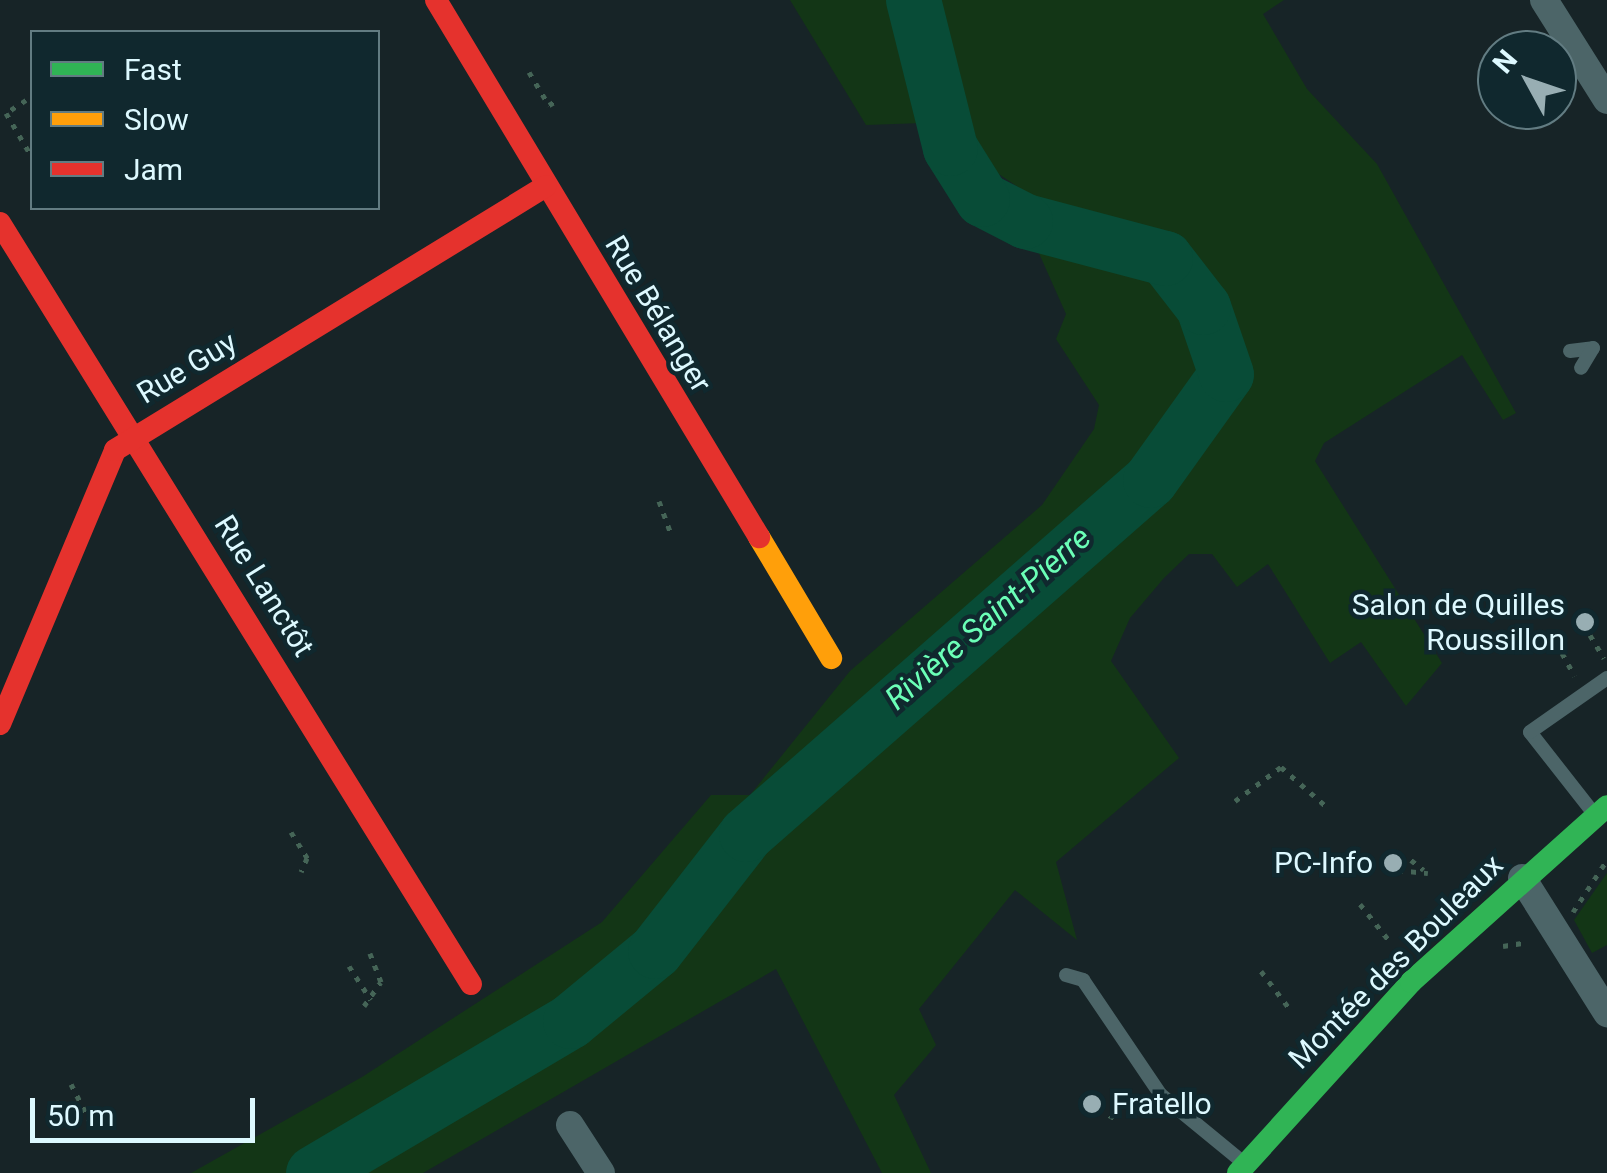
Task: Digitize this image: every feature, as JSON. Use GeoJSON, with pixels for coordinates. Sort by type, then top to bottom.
{"type":"FeatureCollection","features":[{"type":"Feature","properties":{"kind":"street","name":"Rue Bélanger"},"geometry":{"type":"LineString","coordinates":[[436,0],[831,658]]}},
{"type":"Feature","properties":{"kind":"street"},"geometry":{"type":"LineString","coordinates":[[1544,0],[1607,100]]}},
{"type":"Feature","properties":{"kind":"street","name":"Rue Guy"},"geometry":{"type":"LineString","coordinates":[[0,724],[90,493],[131,438],[546,186]]}},
{"type":"Feature","properties":{"kind":"street","name":"Rue Lanctôt"},"geometry":{"type":"LineString","coordinates":[[0,223],[471,984]]}},
{"type":"Feature","properties":{"kind":"street","name":"Montée des Bouleaux"},"geometry":{"type":"LineString","coordinates":[[1246,1170],[1365,1030],[1522,878],[1601,811]]}},
{"type":"Feature","properties":{"kind":"street"},"geometry":{"type":"LineString","coordinates":[[1522,878],[1607,1013]]}},
{"type":"Feature","properties":{"kind":"street"},"geometry":{"type":"LineString","coordinates":[[570,1125],[601,1173]]}},
{"type":"Feature","properties":{"kind":"lane"},"geometry":{"type":"LineString","coordinates":[[1570,350],[1593,348],[1581,368]]}},
{"type":"Feature","properties":{"kind":"lane"},"geometry":{"type":"LineString","coordinates":[[1601,811],[1530,732],[1607,678]]}},
{"type":"Feature","properties":{"kind":"lane"},"geometry":{"type":"LineString","coordinates":[[1066,975],[1083,980],[1161,1094],[1246,1170]]}},
{"type":"Feature","properties":{"kind":"path"},"geometry":{"type":"LineString","coordinates":[[529,72],[549,105],[556,101]]}},
{"type":"Feature","properties":{"kind":"path"},"geometry":{"type":"LineString","coordinates":[[26,100],[6,112],[30,154]]}},
{"type":"Feature","properties":{"kind":"path"},"geometry":{"type":"LineString","coordinates":[[659,501],[672,537]]}},
{"type":"Feature","properties":{"kind":"path"},"geometry":{"type":"LineString","coordinates":[[1590,635],[1607,664]]}},
{"type":"Feature","properties":{"kind":"path"},"geometry":{"type":"LineString","coordinates":[[1235,801],[1280,767],[1327,807]]}},
{"type":"Feature","properties":{"kind":"path"},"geometry":{"type":"LineString","coordinates":[[291,832],[306,858],[302,872]]}},
{"type":"Feature","properties":{"kind":"path"},"geometry":{"type":"LineString","coordinates":[[1398,870],[1428,873],[1410,860]]}},
{"type":"Feature","properties":{"kind":"path"},"geometry":{"type":"LineString","coordinates":[[1569,914],[1607,860]]}},
{"type":"Feature","properties":{"kind":"path"},"geometry":{"type":"LineString","coordinates":[[1360,904],[1390,943]]}},
{"type":"Feature","properties":{"kind":"path","name":"Montée des Bouleaux"},"geometry":{"type":"LineString","coordinates":[[1492,953],[1541,938]]}},
{"type":"Feature","properties":{"kind":"path"},"geometry":{"type":"LineString","coordinates":[[364,1006],[380,982],[370,953]]}},
{"type":"Feature","properties":{"kind":"path"},"geometry":{"type":"LineString","coordinates":[[349,966],[370,1000]]}},
{"type":"Feature","properties":{"kind":"path"},"geometry":{"type":"LineString","coordinates":[[1261,971],[1289,1008]]}},
{"type":"Feature","properties":{"kind":"path"},"geometry":{"type":"LineString","coordinates":[[71,1084],[93,1127]]}},
{"type":"Feature","properties":{"kind":"path"},"geometry":{"type":"LineString","coordinates":[[1098,1109],[1118,1120]]}},
{"type":"Feature","properties":{"kind":"green space"},"geometry":{"type":"Polygon","coordinates":[[[790,0],[897,0],[923,123],[866,125],[790,0]]]}},
{"type":"Feature","properties":{"kind":"green space"},"geometry":{"type":"Polygon","coordinates":[[[927,0],[1284,0],[1263,14],[1307,89],[1377,164],[1516,413],[1503,420],[1462,355],[1324,443],[1315,461],[1442,663],[1406,706],[1361,642],[1330,663],[1268,564],[1237,587],[1212,554],[1189,554],[1164,578],[1130,618],[1111,661],[1179,758],[1056,862],[1077,940],[1015,890],[919,1009],[936,1045],[894,1095],[931,1173],[882,1173],[776,969],[423,1173],[191,1173],[362,1077],[602,922],[711,795],[750,795],[850,671],[1042,505],[1094,429],[1099,405],[1056,339],[1066,314],[1034,242],[1108,253],[1155,272],[1183,296],[1204,371],[1228,391],[1235,364],[1221,314],[1180,245],[1037,200],[978,160],[961,80],[927,0]]]}},
{"type":"Feature","properties":{"kind":"green space"},"geometry":{"type":"Polygon","coordinates":[[[1607,873],[1607,945],[1592,953],[1574,920],[1607,873]]]}},
{"type":"Feature","properties":{"kind":"waterway","name":"Rivière Saint-Pierre"},"geometry":{"type":"LineString","coordinates":[[313,1173],[570,1021],[655,951],[746,834],[1150,480],[1226,374],[1203,307],[1165,258],[1025,221],[982,199],[950,148],[913,0]]}},
{"type":"Feature","properties":{"kind":"traffic: fast"},"geometry":{"type":"LineString","coordinates":[[1238,1173],[1411,982],[1607,806]]}},
{"type":"Feature","properties":{"kind":"traffic: slow"},"geometry":{"type":"LineString","coordinates":[[759,537],[831,658]]}},
{"type":"Feature","properties":{"kind":"traffic: jam"},"geometry":{"type":"LineString","coordinates":[[436,0],[759,537]]}},
{"type":"Feature","properties":{"kind":"traffic: jam"},"geometry":{"type":"LineString","coordinates":[[0,724],[115,450],[546,186]]}},
{"type":"Feature","properties":{"kind":"traffic: jam"},"geometry":{"type":"LineString","coordinates":[[0,223],[471,984]]}},
{"type":"Feature","properties":{"kind":"place","name":"Salon de Quilles Roussillon"},"geometry":{"type":"Point","coordinates":[1585,622]}},
{"type":"Feature","properties":{"kind":"place","name":"PC-Info"},"geometry":{"type":"Point","coordinates":[1393,863]}},
{"type":"Feature","properties":{"kind":"place","name":"Fratello"},"geometry":{"type":"Point","coordinates":[1092,1104]}}]}
